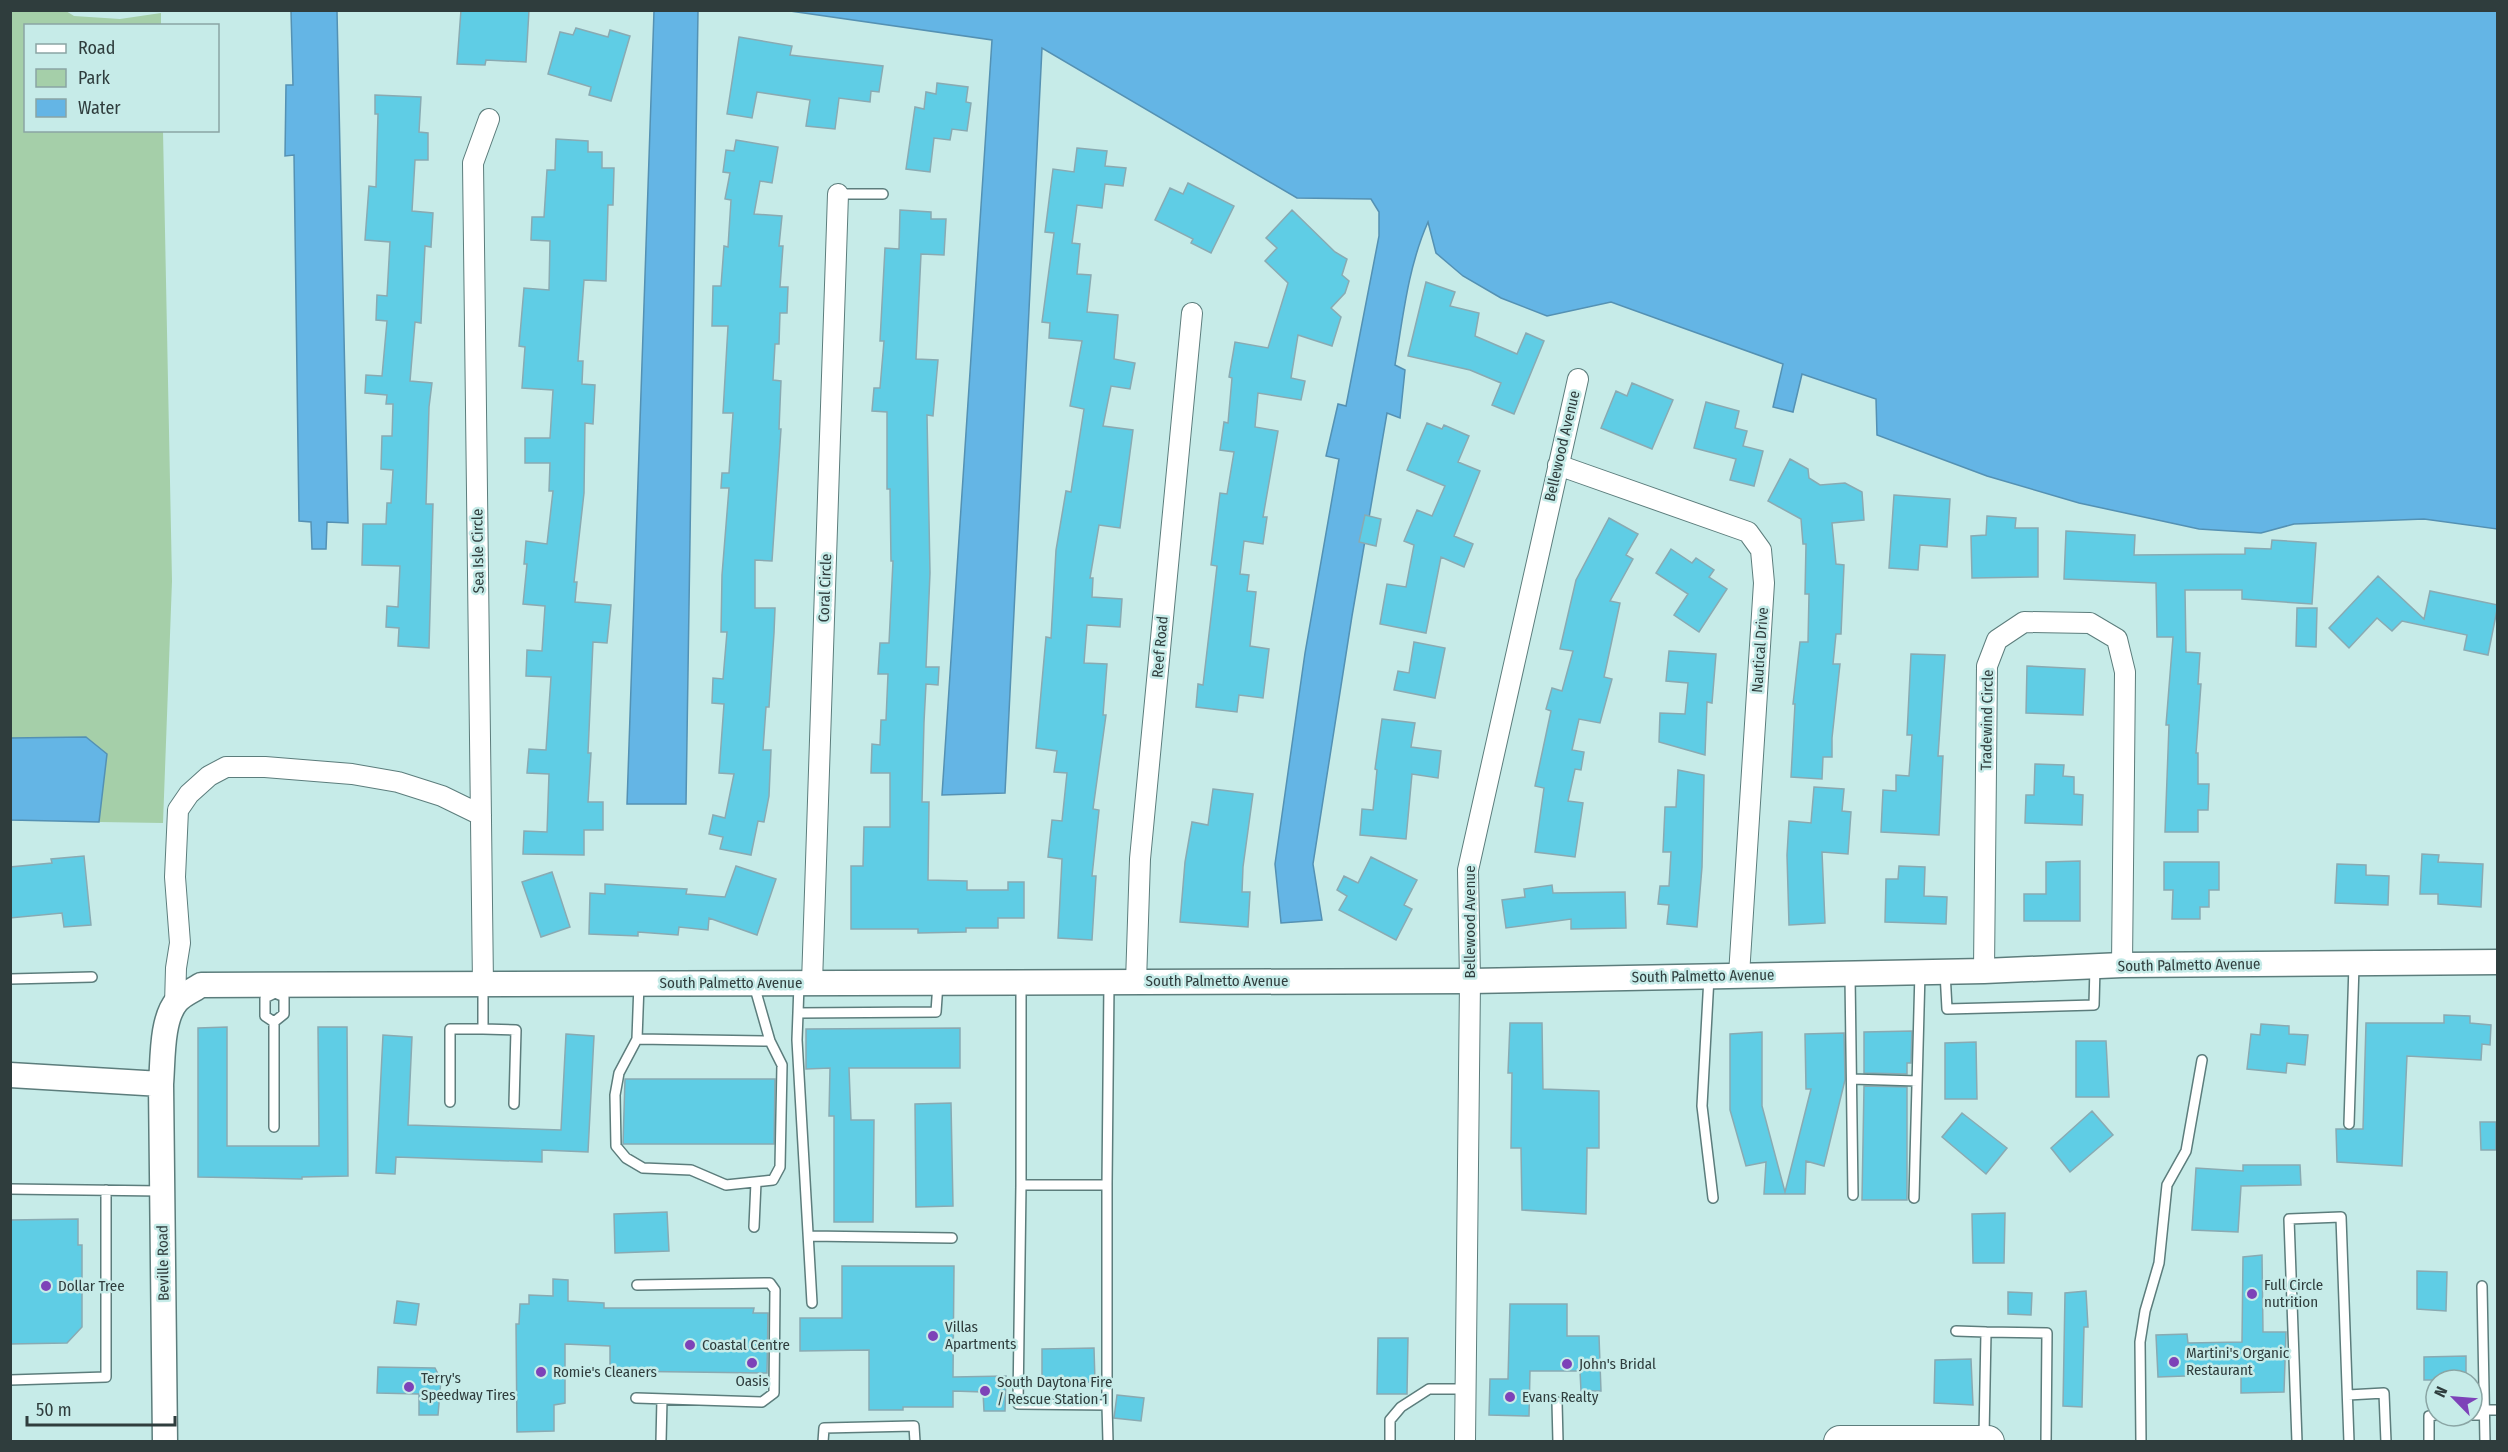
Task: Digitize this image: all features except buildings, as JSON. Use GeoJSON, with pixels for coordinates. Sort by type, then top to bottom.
{"type":"FeatureCollection","features":[{"type":"Feature","properties":{"kind":"main road"},"geometry":{"type":"LineString","coordinates":[[1840,1442],[1986,1442]]}},
{"type":"Feature","properties":{"kind":"street","name":"Sea Isle Circle"},"geometry":{"type":"LineString","coordinates":[[483,985],[473,163],[489,119]]}},
{"type":"Feature","properties":{"kind":"street","name":"Coral Circle"},"geometry":{"type":"LineString","coordinates":[[805,982],[838,194]]}},
{"type":"Feature","properties":{"kind":"street","name":"Reef Road"},"geometry":{"type":"LineString","coordinates":[[1136,982],[1140,859],[1192,313]]}},
{"type":"Feature","properties":{"kind":"street","name":"Bellewood Avenue"},"geometry":{"type":"LineString","coordinates":[[1465,1442],[1470,981],[1468,870],[1578,379]]}},
{"type":"Feature","properties":{"kind":"street","name":"Nautical Drive"},"geometry":{"type":"LineString","coordinates":[[1558,465],[1748,532],[1761,550],[1764,583],[1739,975]]}},
{"type":"Feature","properties":{"kind":"street","name":"Tradewind Circle"},"geometry":{"type":"LineString","coordinates":[[1984,971],[1987,666],[1997,639],[2024,622],[2090,623],[2116,639],[2126,672],[2122,965]]}},
{"type":"Feature","properties":{"kind":"street"},"geometry":{"type":"LineString","coordinates":[[10,1075],[161,1084],[166,1028],[175,1005],[176,968],[180,943],[175,877],[178,810],[189,794],[209,776],[226,767],[265,767],[352,774],[398,782],[442,796],[481,815]]}},
{"type":"Feature","properties":{"kind":"street","name":"South Palmetto Avenue"},"geometry":{"type":"LineString","coordinates":[[175,1005],[177,1000],[201,985],[275,989],[805,982],[1470,981],[1945,972],[2122,965],[2498,962]]}},
{"type":"Feature","properties":{"kind":"street","name":"Beville Road"},"geometry":{"type":"LineString","coordinates":[[161,1084],[165,1442]]}},
{"type":"Feature","properties":{"kind":"lane"},"geometry":{"type":"LineString","coordinates":[[838,194],[883,194]]}},
{"type":"Feature","properties":{"kind":"lane"},"geometry":{"type":"LineString","coordinates":[[2349,1124],[2354,964]]}},
{"type":"Feature","properties":{"kind":"lane"},"geometry":{"type":"LineString","coordinates":[[1945,972],[1947,1009],[2094,1005],[2095,967]]}},
{"type":"Feature","properties":{"kind":"lane"},"geometry":{"type":"LineString","coordinates":[[1914,1198],[1920,972]]}},
{"type":"Feature","properties":{"kind":"lane"},"geometry":{"type":"LineString","coordinates":[[1850,973],[1853,1195]]}},
{"type":"Feature","properties":{"kind":"lane"},"geometry":{"type":"LineString","coordinates":[[1708,975],[1702,1106],[1713,1198]]}},
{"type":"Feature","properties":{"kind":"lane"},"geometry":{"type":"LineString","coordinates":[[10,979],[92,977]]}},
{"type":"Feature","properties":{"kind":"lane"},"geometry":{"type":"LineString","coordinates":[[1108,1442],[1109,981]]}},
{"type":"Feature","properties":{"kind":"lane"},"geometry":{"type":"LineString","coordinates":[[805,982],[798,1013],[797,1041],[812,1303]]}},
{"type":"Feature","properties":{"kind":"lane"},"geometry":{"type":"LineString","coordinates":[[798,1013],[936,1012],[938,982]]}},
{"type":"Feature","properties":{"kind":"lane"},"geometry":{"type":"LineString","coordinates":[[1021,982],[1018,1404],[1107,1406]]}},
{"type":"Feature","properties":{"kind":"lane"},"geometry":{"type":"LineString","coordinates":[[639,984],[637,1039],[619,1073],[615,1095],[616,1146],[626,1158],[644,1168],[691,1170],[726,1185],[773,1180],[780,1167],[782,1065],[770,1041],[753,983]]}},
{"type":"Feature","properties":{"kind":"lane"},"geometry":{"type":"LineString","coordinates":[[483,985],[483,1029]]}},
{"type":"Feature","properties":{"kind":"lane"},"geometry":{"type":"LineString","coordinates":[[275,989],[284,997],[284,1014],[274,1022],[265,1016],[265,998],[275,989]]}},
{"type":"Feature","properties":{"kind":"lane"},"geometry":{"type":"LineString","coordinates":[[274,1022],[274,1127]]}},
{"type":"Feature","properties":{"kind":"lane"},"geometry":{"type":"LineString","coordinates":[[450,1102],[450,1029],[516,1030],[514,1104]]}},
{"type":"Feature","properties":{"kind":"lane"},"geometry":{"type":"LineString","coordinates":[[637,1039],[770,1041]]}},
{"type":"Feature","properties":{"kind":"lane"},"geometry":{"type":"LineString","coordinates":[[2141,1442],[2140,1342],[2145,1311],[2159,1263],[2162,1216],[2167,1185],[2186,1151],[2202,1060]]}},
{"type":"Feature","properties":{"kind":"lane"},"geometry":{"type":"LineString","coordinates":[[1852,1079],[1917,1081]]}},
{"type":"Feature","properties":{"kind":"lane"},"geometry":{"type":"LineString","coordinates":[[754,1227],[756,1182]]}},
{"type":"Feature","properties":{"kind":"lane"},"geometry":{"type":"LineString","coordinates":[[1021,1185],[1107,1185]]}},
{"type":"Feature","properties":{"kind":"lane"},"geometry":{"type":"LineString","coordinates":[[10,1189],[162,1191]]}},
{"type":"Feature","properties":{"kind":"lane"},"geometry":{"type":"LineString","coordinates":[[10,1380],[106,1377],[106,1190]]}},
{"type":"Feature","properties":{"kind":"lane"},"geometry":{"type":"LineString","coordinates":[[2297,1442],[2289,1219],[2341,1217],[2349,1442]]}},
{"type":"Feature","properties":{"kind":"lane"},"geometry":{"type":"LineString","coordinates":[[809,1236],[952,1238]]}},
{"type":"Feature","properties":{"kind":"lane"},"geometry":{"type":"LineString","coordinates":[[636,1398],[762,1402],[774,1393],[776,1290],[770,1283],[637,1285]]}},
{"type":"Feature","properties":{"kind":"lane"},"geometry":{"type":"LineString","coordinates":[[2482,1286],[2483,1368]]}},
{"type":"Feature","properties":{"kind":"lane"},"geometry":{"type":"LineString","coordinates":[[1956,1332],[2047,1333],[2046,1442]]}},
{"type":"Feature","properties":{"kind":"lane"},"geometry":{"type":"LineString","coordinates":[[1986,1332],[1986,1442]]}},
{"type":"Feature","properties":{"kind":"lane"},"geometry":{"type":"LineString","coordinates":[[1390,1442],[1390,1420],[1401,1407],[1429,1389],[1466,1389]]}},
{"type":"Feature","properties":{"kind":"lane"},"geometry":{"type":"LineString","coordinates":[[2348,1395],[2384,1393],[2386,1442]]}},
{"type":"Feature","properties":{"kind":"lane"},"geometry":{"type":"LineString","coordinates":[[662,1399],[662,1442]]}},
{"type":"Feature","properties":{"kind":"lane"},"geometry":{"type":"LineString","coordinates":[[1557,1402],[1558,1442]]}},
{"type":"Feature","properties":{"kind":"lane"},"geometry":{"type":"LineString","coordinates":[[2485,1442],[2484,1413],[2498,1410]]}},
{"type":"Feature","properties":{"kind":"lane"},"geometry":{"type":"LineString","coordinates":[[824,1442],[824,1428],[914,1426],[915,1442]]}},
{"type":"Feature","properties":{"kind":"green space"},"geometry":{"type":"Polygon","coordinates":[[[10,11],[66,11],[74,16],[120,19],[161,13],[161,24],[24,24],[24,132],[163,132],[172,581],[163,823],[99,822],[106,754],[86,737],[11,738],[10,11]]]}},
{"type":"Feature","properties":{"kind":"water"},"geometry":{"type":"Polygon","coordinates":[[[291,11],[337,11],[348,523],[327,522],[326,549],[312,549],[311,522],[299,521],[294,155],[285,156],[286,85],[293,85],[291,11]]]}},
{"type":"Feature","properties":{"kind":"water"},"geometry":{"type":"Polygon","coordinates":[[[654,11],[698,11],[686,804],[627,804],[654,11]]]}},
{"type":"Feature","properties":{"kind":"water"},"geometry":{"type":"Polygon","coordinates":[[[790,11],[2497,11],[2497,529],[2424,519],[2294,524],[2261,533],[2199,529],[2079,503],[1987,476],[1877,435],[1876,399],[1802,374],[1793,412],[1773,407],[1783,364],[1611,302],[1547,316],[1501,298],[1463,276],[1436,253],[1428,222],[1411,274],[1404,311],[1395,365],[1405,370],[1400,418],[1387,413],[1313,864],[1322,920],[1281,923],[1275,864],[1305,653],[1339,459],[1326,456],[1338,404],[1346,406],[1379,236],[1379,212],[1371,199],[1297,198],[1042,48],[1005,793],[942,795],[992,40],[790,11]]]}},
{"type":"Feature","properties":{"kind":"water"},"geometry":{"type":"Polygon","coordinates":[[[86,737],[107,754],[99,822],[11,820],[11,738],[86,737]]]}},
{"type":"Feature","properties":{"kind":"place","name":"Dollar Tree"},"geometry":{"type":"Point","coordinates":[46,1286]}},
{"type":"Feature","properties":{"kind":"place","name":"Full Circle nutrition"},"geometry":{"type":"Point","coordinates":[2252,1294]}},
{"type":"Feature","properties":{"kind":"place","name":"Villas Apartments"},"geometry":{"type":"Point","coordinates":[933,1336]}},
{"type":"Feature","properties":{"kind":"place","name":"Coastal Centre"},"geometry":{"type":"Point","coordinates":[690,1345]}},
{"type":"Feature","properties":{"kind":"place","name":"Martini's Organic Restaurant"},"geometry":{"type":"Point","coordinates":[2174,1362]}},
{"type":"Feature","properties":{"kind":"place","name":"Oasis"},"geometry":{"type":"Point","coordinates":[752,1363]}},
{"type":"Feature","properties":{"kind":"place","name":"John's Bridal"},"geometry":{"type":"Point","coordinates":[1567,1364]}},
{"type":"Feature","properties":{"kind":"place","name":"Romie's Cleaners"},"geometry":{"type":"Point","coordinates":[541,1372]}},
{"type":"Feature","properties":{"kind":"place","name":"Terry's Speedway Tires"},"geometry":{"type":"Point","coordinates":[409,1387]}},
{"type":"Feature","properties":{"kind":"place","name":"South Daytona Fire / Rescue Station 1"},"geometry":{"type":"Point","coordinates":[985,1391]}},
{"type":"Feature","properties":{"kind":"place","name":"Evans Realty"},"geometry":{"type":"Point","coordinates":[1510,1397]}}]}
